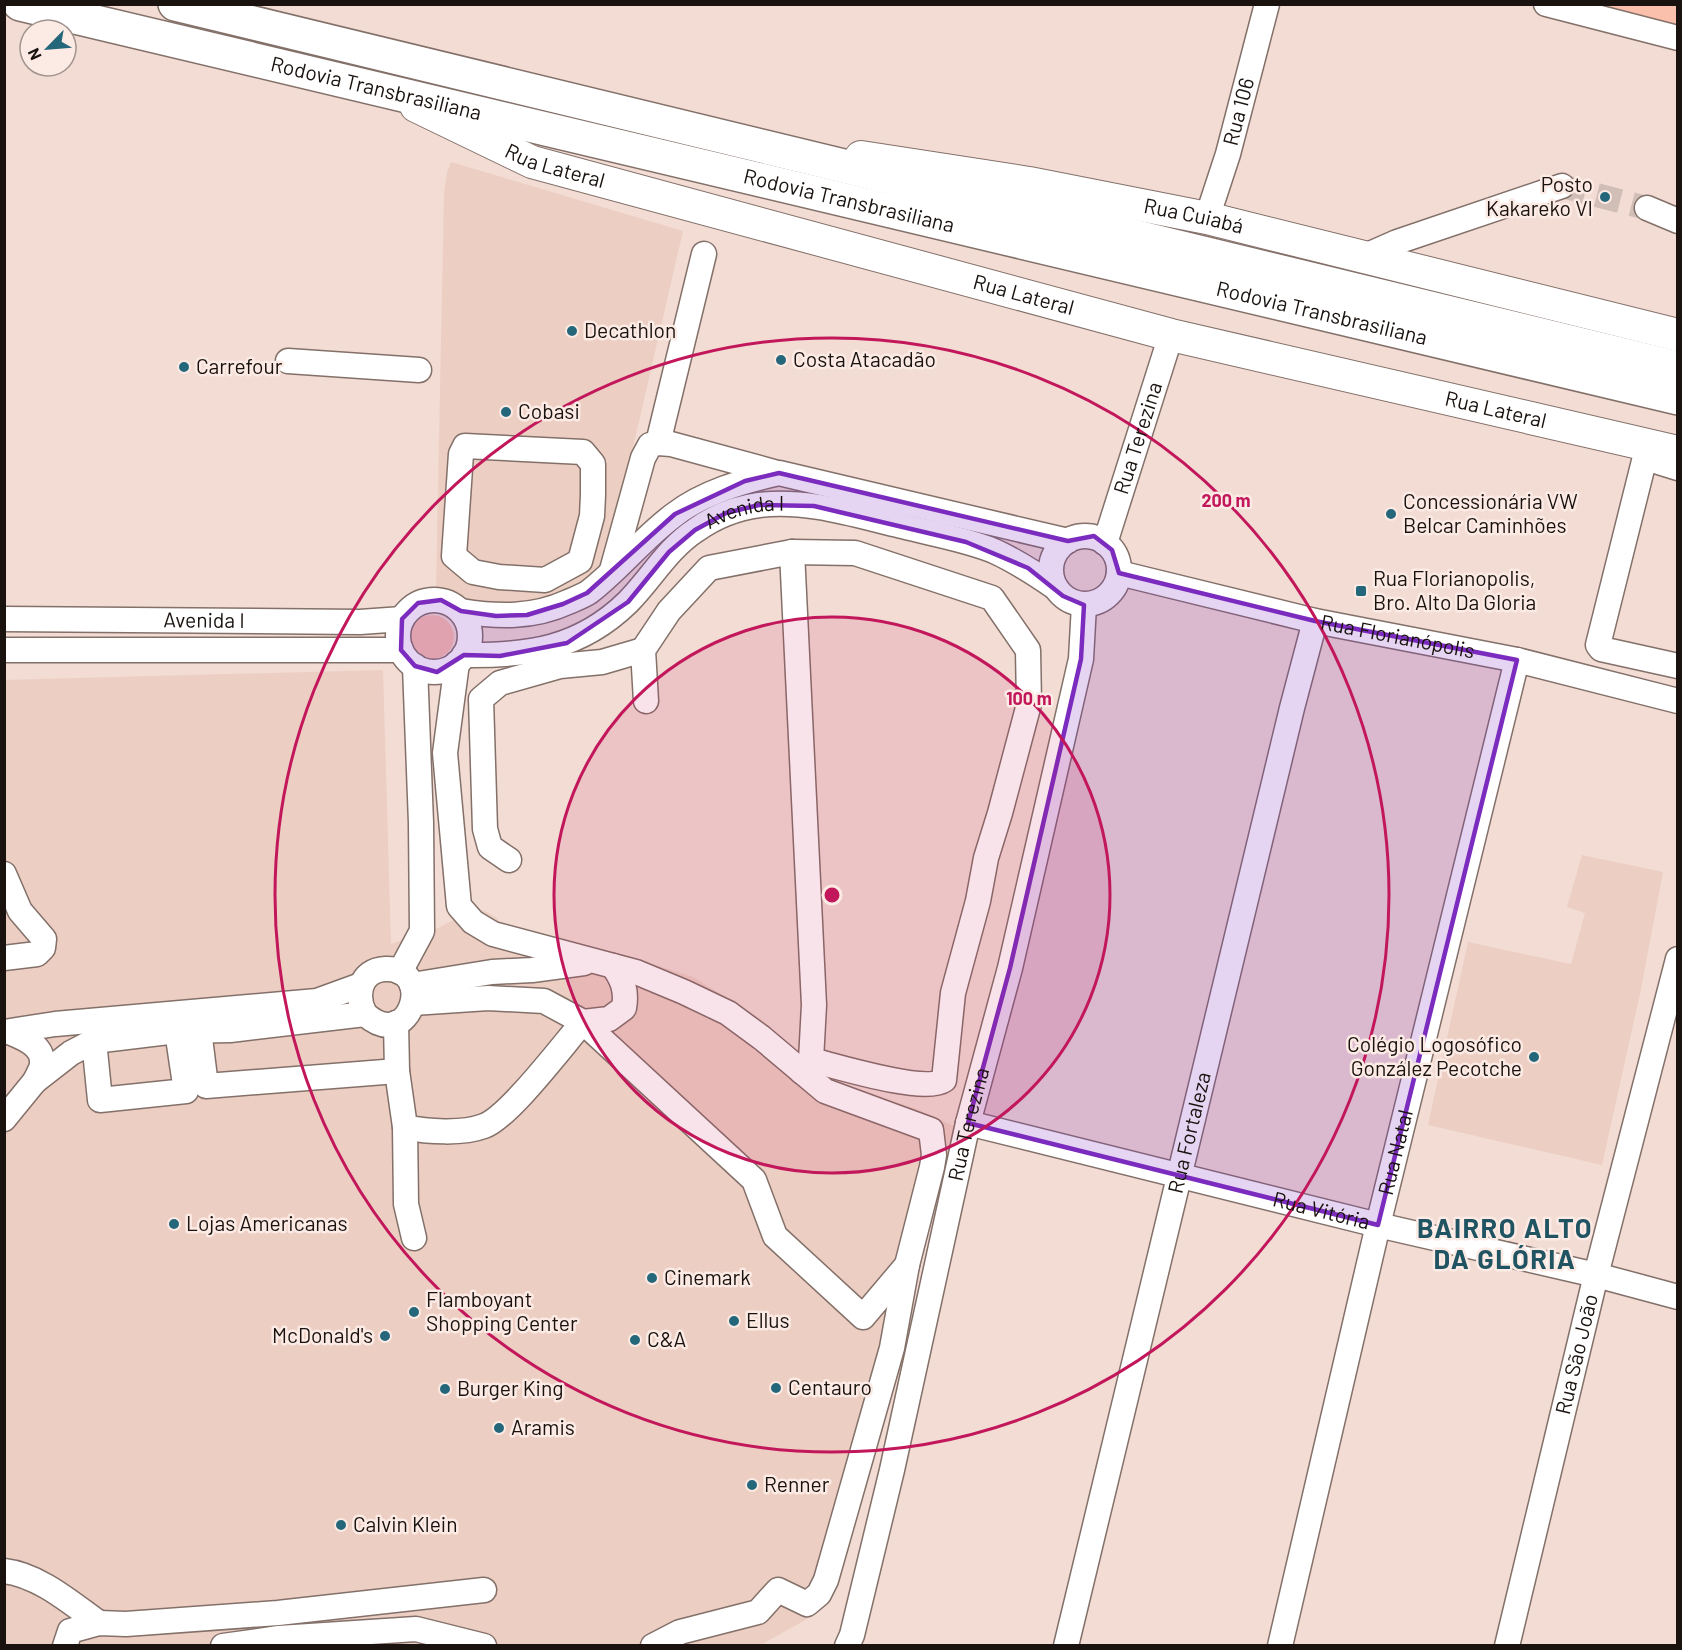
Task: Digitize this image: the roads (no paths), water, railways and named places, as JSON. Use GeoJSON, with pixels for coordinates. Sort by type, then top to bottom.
{"type":"FeatureCollection","features":[{"type":"Feature","properties":{"kind":"highway","name":"Rodovia Transbrasiliana"},"geometry":{"type":"LineString","coordinates":[[20,4],[1677,398]]}},
{"type":"Feature","properties":{"kind":"highway","name":"Rodovia Transbrasiliana"},"geometry":{"type":"LineString","coordinates":[[175,4],[1677,368]]}},
{"type":"Feature","properties":{"kind":"highway"},"geometry":{"type":"LineString","coordinates":[[4,19],[130,31]]}},
{"type":"Feature","properties":{"kind":"main road","name":"Rua Lateral"},"geometry":{"type":"LineString","coordinates":[[386,91],[532,162],[1171,334],[1677,452]]}},
{"type":"Feature","properties":{"kind":"main road","name":"Rua Cuiabá"},"geometry":{"type":"LineString","coordinates":[[701,132],[1029,183],[1207,218],[1677,335]]}},
{"type":"Feature","properties":{"kind":"street","name":"Rua 106"},"geometry":{"type":"LineString","coordinates":[[1207,218],[1228,154],[1267,4]]}},
{"type":"Feature","properties":{"kind":"street"},"geometry":{"type":"LineString","coordinates":[[1546,4],[1677,38]]}},
{"type":"Feature","properties":{"kind":"street"},"geometry":{"type":"LineString","coordinates":[[1363,257],[1397,242],[1563,186]]}},
{"type":"Feature","properties":{"kind":"street"},"geometry":{"type":"LineString","coordinates":[[1647,208],[1677,221]]}},
{"type":"Feature","properties":{"kind":"street"},"geometry":{"type":"LineString","coordinates":[[658,443],[704,254]]}},
{"type":"Feature","properties":{"kind":"street","name":"Rua Terezina"},"geometry":{"type":"LineString","coordinates":[[1105,543],[1171,334]]}},
{"type":"Feature","properties":{"kind":"street"},"geometry":{"type":"LineString","coordinates":[[288,361],[419,370]]}},
{"type":"Feature","properties":{"kind":"street"},"geometry":{"type":"LineString","coordinates":[[612,570],[643,458],[650,445],[671,444],[779,473]]}},
{"type":"Feature","properties":{"kind":"street"},"geometry":{"type":"LineString","coordinates":[[465,446],[583,452],[593,464],[593,505],[580,561],[545,580],[499,577],[473,572],[454,556],[461,454],[465,446]]}},
{"type":"Feature","properties":{"kind":"street"},"geometry":{"type":"LineString","coordinates":[[1677,468],[1648,459],[1644,461],[1598,645],[1600,649],[1677,666]]}},
{"type":"Feature","properties":{"kind":"street","name":"Avenida I"},"geometry":{"type":"LineString","coordinates":[[461,612],[496,616],[527,615],[563,604],[587,593],[675,514],[713,493],[745,481],[779,473],[1068,541]]}},
{"type":"Feature","properties":{"kind":"street"},"geometry":{"type":"LineString","coordinates":[[593,505],[626,520]]}},
{"type":"Feature","properties":{"kind":"street","name":"Avenida I"},"geometry":{"type":"LineString","coordinates":[[461,659],[530,652],[567,643],[600,625],[628,602],[669,552],[695,530],[726,513],[759,505],[814,506],[966,542],[993,551],[1028,568],[1056,588]]}},
{"type":"Feature","properties":{"kind":"street"},"geometry":{"type":"LineString","coordinates":[[1084,536],[1094,536],[1105,543],[1116,556],[1119,573],[1117,582],[1107,596],[1100,601],[1084,605],[1072,602],[1063,596],[1056,588],[1052,578],[1054,557],[1059,548],[1068,541],[1084,536]]}},
{"type":"Feature","properties":{"kind":"street"},"geometry":{"type":"LineString","coordinates":[[792,552],[814,1005],[807,1066]]}},
{"type":"Feature","properties":{"kind":"street"},"geometry":{"type":"LineString","coordinates":[[646,701],[643,650],[669,611],[709,568],[792,552],[855,553],[992,598],[1028,650],[1029,704],[986,858],[978,901],[953,993],[944,1080],[938,1084],[921,1084],[807,1066]]}},
{"type":"Feature","properties":{"kind":"street","name":"Rua Florianópolis"},"geometry":{"type":"LineString","coordinates":[[1119,573],[1315,621],[1517,660],[1677,701]]}},
{"type":"Feature","properties":{"kind":"street"},"geometry":{"type":"LineString","coordinates":[[653,1646],[680,1632],[758,1612],[778,1590],[807,1604],[819,1594],[826,1580],[892,1348],[907,1264],[934,1155],[931,1130],[825,1091],[807,1066],[762,1038],[728,1013],[636,972],[493,934],[473,922],[459,906],[445,753],[461,659],[469,644],[470,632],[467,621],[452,604],[441,600],[418,603],[402,619],[399,629],[408,658],[421,823],[422,931],[408,987],[407,1015],[396,1023],[388,1024],[379,1023],[364,1014],[358,995],[366,977],[374,971],[393,969],[408,987],[488,998],[544,1001],[583,1022],[754,1180],[775,1236],[863,1317],[892,1348]]}},
{"type":"Feature","properties":{"kind":"street","name":"Rua Terezina"},"geometry":{"type":"LineString","coordinates":[[847,1646],[852,1635],[892,1470],[968,1123],[1010,968],[1081,660],[1084,605]]}},
{"type":"Feature","properties":{"kind":"street","name":"Avenida I"},"geometry":{"type":"LineString","coordinates":[[4,619],[360,622],[402,619]]}},
{"type":"Feature","properties":{"kind":"street","name":"Rua Fortaleza"},"geometry":{"type":"LineString","coordinates":[[1066,1646],[1292,708],[1315,621]]}},
{"type":"Feature","properties":{"kind":"street","name":"Avenida I"},"geometry":{"type":"LineString","coordinates":[[4,650],[408,658]]}},
{"type":"Feature","properties":{"kind":"street"},"geometry":{"type":"LineString","coordinates":[[509,860],[490,847],[485,829],[481,699],[500,683],[560,666],[602,662],[643,650]]}},
{"type":"Feature","properties":{"kind":"street"},"geometry":{"type":"LineString","coordinates":[[408,658],[426,670],[437,672],[447,669],[461,659]]}},
{"type":"Feature","properties":{"kind":"street","name":"Rua Natal"},"geometry":{"type":"LineString","coordinates":[[1280,1646],[1378,1225],[1517,660]]}},
{"type":"Feature","properties":{"kind":"street"},"geometry":{"type":"LineString","coordinates":[[451,820],[484,792]]}},
{"type":"Feature","properties":{"kind":"street"},"geometry":{"type":"LineString","coordinates":[[4,874],[20,911],[44,939],[43,948],[37,954],[4,958]]}},
{"type":"Feature","properties":{"kind":"street","name":"Rua São João"},"geometry":{"type":"LineString","coordinates":[[1507,1646],[1596,1275],[1677,959]]}},
{"type":"Feature","properties":{"kind":"street"},"geometry":{"type":"LineString","coordinates":[[405,1127],[430,1131],[485,1126],[505,1112],[583,1022],[609,1019],[624,1008],[625,990],[621,977],[604,964],[492,972],[408,987]]}},
{"type":"Feature","properties":{"kind":"street"},"geometry":{"type":"LineString","coordinates":[[7,1032],[56,1024],[317,1001],[361,985]]}},
{"type":"Feature","properties":{"kind":"street"},"geometry":{"type":"LineString","coordinates":[[4,1119],[34,1082],[71,1053],[94,1041],[188,1030],[230,1030],[364,1014]]}},
{"type":"Feature","properties":{"kind":"street"},"geometry":{"type":"LineString","coordinates":[[396,1023],[397,1071],[405,1127],[406,1204],[414,1238]]}},
{"type":"Feature","properties":{"kind":"street"},"geometry":{"type":"LineString","coordinates":[[56,1024],[49,1042],[59,1051],[71,1053]]}},
{"type":"Feature","properties":{"kind":"street"},"geometry":{"type":"LineString","coordinates":[[94,1041],[100,1100],[186,1091],[188,1030]]}},
{"type":"Feature","properties":{"kind":"street"},"geometry":{"type":"LineString","coordinates":[[188,1030],[206,1086],[397,1071]]}},
{"type":"Feature","properties":{"kind":"street"},"geometry":{"type":"LineString","coordinates":[[7,1032],[26,1039],[39,1050],[42,1064],[34,1082]]}},
{"type":"Feature","properties":{"kind":"street"},"geometry":{"type":"LineString","coordinates":[[913,1123],[921,1084]]}},
{"type":"Feature","properties":{"kind":"street","name":"Rua Vitória"},"geometry":{"type":"LineString","coordinates":[[968,1123],[1378,1225],[1596,1275],[1677,1297]]}},
{"type":"Feature","properties":{"kind":"street"},"geometry":{"type":"LineString","coordinates":[[863,1317],[907,1264]]}},
{"type":"Feature","properties":{"kind":"street"},"geometry":{"type":"LineString","coordinates":[[4,1571],[21,1573],[99,1623]]}},
{"type":"Feature","properties":{"kind":"street"},"geometry":{"type":"LineString","coordinates":[[65,1646],[70,1631],[99,1623],[126,1624],[278,1613],[484,1590]]}},
{"type":"Feature","properties":{"kind":"street"},"geometry":{"type":"LineString","coordinates":[[223,1646],[348,1639],[416,1629],[484,1646]]}},
{"type":"Feature","properties":{"kind":"tunnel"},"geometry":{"type":"LineString","coordinates":[[1562,186],[1647,208]]}},
{"type":"Feature","properties":{"kind":"place","name":"Posto Kakareko VI"},"geometry":{"type":"Point","coordinates":[1605,197]}},
{"type":"Feature","properties":{"kind":"place","name":"Decathlon"},"geometry":{"type":"Point","coordinates":[572,331]}},
{"type":"Feature","properties":{"kind":"place","name":"Costa Atacadão"},"geometry":{"type":"Point","coordinates":[781,360]}},
{"type":"Feature","properties":{"kind":"place","name":"Carrefour"},"geometry":{"type":"Point","coordinates":[184,367]}},
{"type":"Feature","properties":{"kind":"place","name":"Cobasi"},"geometry":{"type":"Point","coordinates":[506,412]}},
{"type":"Feature","properties":{"kind":"place","name":"Concessionária VW Belcar Caminhões"},"geometry":{"type":"Point","coordinates":[1391,514]}},
{"type":"Feature","properties":{"kind":"place","name":"Rua Florianopolis, Bro. Alto Da Gloria"},"geometry":{"type":"Point","coordinates":[1361,591]}},
{"type":"Feature","properties":{"kind":"place","name":"Colégio Logosófico González Pecotche"},"geometry":{"type":"Point","coordinates":[1534,1057]}},
{"type":"Feature","properties":{"kind":"place","name":"Lojas Americanas"},"geometry":{"type":"Point","coordinates":[174,1224]}},
{"type":"Feature","properties":{"kind":"place","name":"Cinemark"},"geometry":{"type":"Point","coordinates":[652,1278]}},
{"type":"Feature","properties":{"kind":"place","name":"Flamboyant Shopping Center"},"geometry":{"type":"Point","coordinates":[414,1312]}},
{"type":"Feature","properties":{"kind":"place","name":"Ellus"},"geometry":{"type":"Point","coordinates":[734,1321]}},
{"type":"Feature","properties":{"kind":"place","name":"McDonald's"},"geometry":{"type":"Point","coordinates":[385,1336]}},
{"type":"Feature","properties":{"kind":"place","name":"C&A"},"geometry":{"type":"Point","coordinates":[635,1340]}},
{"type":"Feature","properties":{"kind":"place","name":"Centauro"},"geometry":{"type":"Point","coordinates":[776,1388]}},
{"type":"Feature","properties":{"kind":"place","name":"Burger King"},"geometry":{"type":"Point","coordinates":[445,1389]}},
{"type":"Feature","properties":{"kind":"place","name":"Aramis"},"geometry":{"type":"Point","coordinates":[499,1428]}},
{"type":"Feature","properties":{"kind":"place","name":"Renner"},"geometry":{"type":"Point","coordinates":[752,1485]}},
{"type":"Feature","properties":{"kind":"place","name":"Calvin Klein"},"geometry":{"type":"Point","coordinates":[341,1525]}},
{"type":"Feature","properties":{"kind":"district","name":"BAIRRO ALTO DA GLÓRIA"},"geometry":{"type":"Point","coordinates":[1505,1244]}}]}
